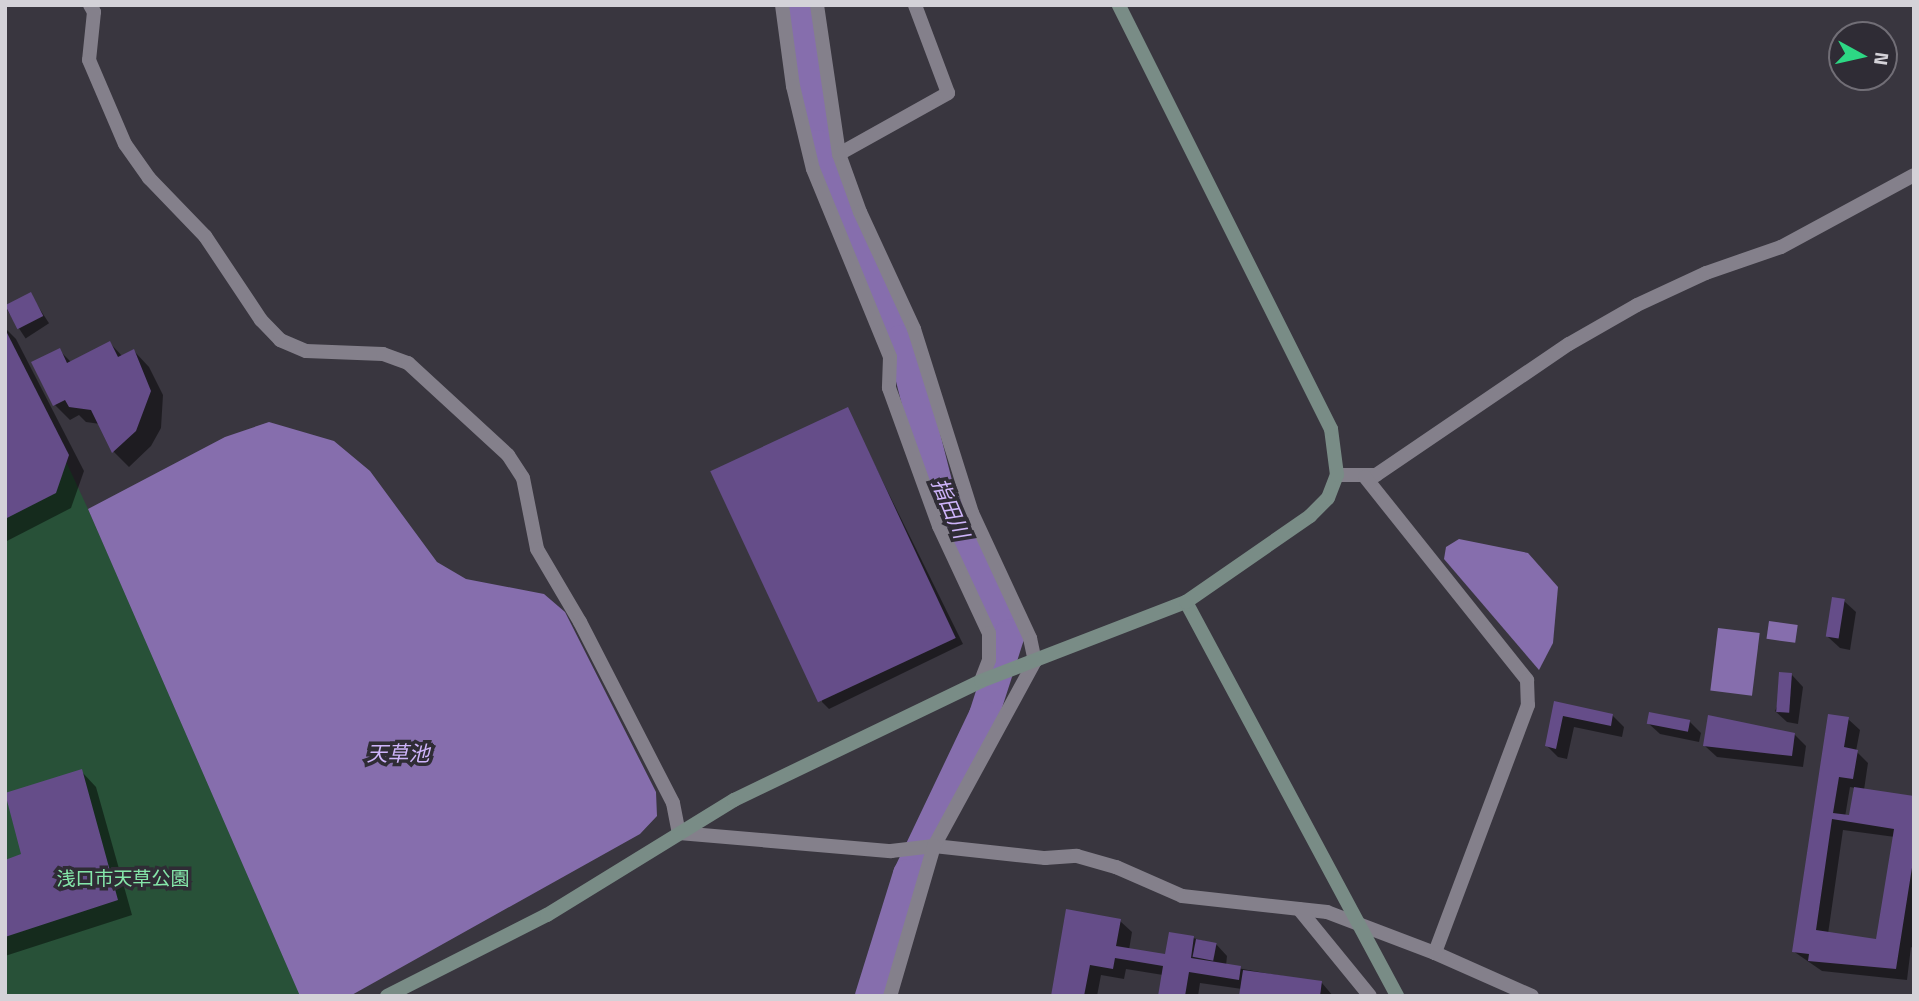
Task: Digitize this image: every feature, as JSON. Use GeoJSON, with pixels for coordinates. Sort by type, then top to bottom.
{"type":"FeatureCollection","features":[{"type":"Feature","properties":{"kind":"street"},"geometry":{"type":"LineString","coordinates":[[90,5],[94,12],[89,60],[125,144],[149,178],[205,236],[261,320],[280,340],[306,351],[383,354],[408,363],[508,455],[523,478],[537,549],[580,622],[673,803],[679,833]]}},
{"type":"Feature","properties":{"kind":"street"},"geometry":{"type":"LineString","coordinates":[[782,5],[793,86],[813,169],[890,357],[889,388],[939,526],[989,633],[989,660],[981,681]]}},
{"type":"Feature","properties":{"kind":"street"},"geometry":{"type":"LineString","coordinates":[[817,5],[839,154],[860,212],[914,329],[963,487],[1030,638],[1035,661],[934,846],[890,996]]}},
{"type":"Feature","properties":{"kind":"street"},"geometry":{"type":"LineString","coordinates":[[839,154],[948,93],[915,5]]}},
{"type":"Feature","properties":{"kind":"street"},"geometry":{"type":"LineString","coordinates":[[387,996],[547,915],[734,800],[981,681],[1186,602],[1310,516],[1328,498],[1337,475],[1331,429],[1119,5]]}},
{"type":"Feature","properties":{"kind":"street"},"geometry":{"type":"LineString","coordinates":[[1337,475],[1365,477],[1637,305],[1706,273],[1781,247],[1914,175]]}},
{"type":"Feature","properties":{"kind":"street"},"geometry":{"type":"LineString","coordinates":[[1365,477],[1527,680],[1528,705],[1435,953]]}},
{"type":"Feature","properties":{"kind":"street"},"geometry":{"type":"LineString","coordinates":[[1186,602],[1354,922],[1397,996]]}},
{"type":"Feature","properties":{"kind":"street"},"geometry":{"type":"LineString","coordinates":[[679,833],[891,851],[934,846],[1045,858],[1077,856],[1116,867],[1182,896],[1299,909],[1354,922],[1435,953],[1532,996]]}},
{"type":"Feature","properties":{"kind":"street"},"geometry":{"type":"LineString","coordinates":[[1299,909],[1370,996]]}},
{"type":"Feature","properties":{"kind":"green space","name":"浅口市天草公園"},"geometry":{"type":"Polygon","coordinates":[[[5,330],[88,509],[305,996],[5,996],[5,330]]]}},
{"type":"Feature","properties":{"kind":"water","name":"天草池"},"geometry":{"type":"Polygon","coordinates":[[[269,422],[334,441],[370,471],[437,562],[466,579],[544,594],[565,612],[656,792],[657,816],[640,834],[350,996],[300,996],[88,509],[225,437],[269,422]]]}},
{"type":"Feature","properties":{"kind":"water"},"geometry":{"type":"Polygon","coordinates":[[[1459,539],[1528,553],[1558,587],[1553,643],[1539,670],[1444,559],[1446,547],[1459,539]]]}},
{"type":"Feature","properties":{"kind":"water"},"geometry":{"type":"Polygon","coordinates":[[[1769,621],[1798,625],[1795,643],[1766,639],[1769,621]]]}},
{"type":"Feature","properties":{"kind":"water"},"geometry":{"type":"Polygon","coordinates":[[[1718,628],[1760,633],[1752,696],[1710,691],[1718,628]]]}},
{"type":"Feature","properties":{"kind":"building"},"geometry":{"type":"Polygon","coordinates":[[[31,292],[43,316],[17,329],[5,305],[31,292]]]}},
{"type":"Feature","properties":{"kind":"building"},"geometry":{"type":"Polygon","coordinates":[[[5,329],[69,455],[56,493],[5,519],[5,329]]]}},
{"type":"Feature","properties":{"kind":"building"},"geometry":{"type":"Polygon","coordinates":[[[110,341],[118,357],[134,349],[151,391],[136,431],[112,453],[91,410],[69,407],[65,400],[53,406],[31,362],[60,348],[67,363],[110,341]]]}},
{"type":"Feature","properties":{"kind":"building"},"geometry":{"type":"Polygon","coordinates":[[[848,407],[956,638],[818,702],[710,471],[848,407]]]}},
{"type":"Feature","properties":{"kind":"building"},"geometry":{"type":"Polygon","coordinates":[[[1832,597],[1845,599],[1839,639],[1826,637],[1832,597]]]}},
{"type":"Feature","properties":{"kind":"building"},"geometry":{"type":"Polygon","coordinates":[[[1779,672],[1792,673],[1789,713],[1776,712],[1779,672]]]}},
{"type":"Feature","properties":{"kind":"building"},"geometry":{"type":"Polygon","coordinates":[[[1554,701],[1613,714],[1611,726],[1563,716],[1556,749],[1545,746],[1554,701]]]}},
{"type":"Feature","properties":{"kind":"building"},"geometry":{"type":"Polygon","coordinates":[[[1649,712],[1690,720],[1688,732],[1647,724],[1649,712]]]}},
{"type":"Feature","properties":{"kind":"building"},"geometry":{"type":"Polygon","coordinates":[[[1828,714],[1849,717],[1844,747],[1858,750],[1853,779],[1839,777],[1833,813],[1849,815],[1854,787],[1914,796],[1914,855],[1896,969],[1808,961],[1809,954],[1792,952],[1828,714]],[[1832,819],[1816,930],[1876,939],[1894,829],[1832,819]]]}},
{"type":"Feature","properties":{"kind":"building"},"geometry":{"type":"Polygon","coordinates":[[[1708,715],[1795,733],[1792,756],[1703,746],[1708,715]]]}},
{"type":"Feature","properties":{"kind":"building"},"geometry":{"type":"Polygon","coordinates":[[[82,769],[118,900],[5,937],[5,860],[21,854],[5,793],[82,769]]]}},
{"type":"Feature","properties":{"kind":"building"},"geometry":{"type":"Polygon","coordinates":[[[1066,909],[1121,919],[1116,946],[1165,954],[1169,932],[1194,936],[1191,958],[1241,966],[1239,980],[1189,972],[1185,996],[1158,996],[1163,966],[1115,958],[1113,969],[1090,965],[1084,996],[1051,996],[1066,909]]]}},
{"type":"Feature","properties":{"kind":"building"},"geometry":{"type":"Polygon","coordinates":[[[1196,939],[1217,943],[1213,961],[1193,957],[1196,939]]]}},
{"type":"Feature","properties":{"kind":"building"},"geometry":{"type":"Polygon","coordinates":[[[1243,970],[1322,981],[1320,996],[1239,996],[1243,970]]]}},
{"type":"Feature","properties":{"kind":"waterway","name":"指田川"},"geometry":{"type":"LineString","coordinates":[[802,5],[818,145],[901,340],[939,490],[1010,634],[984,715],[908,874],[870,996]]}}]}
